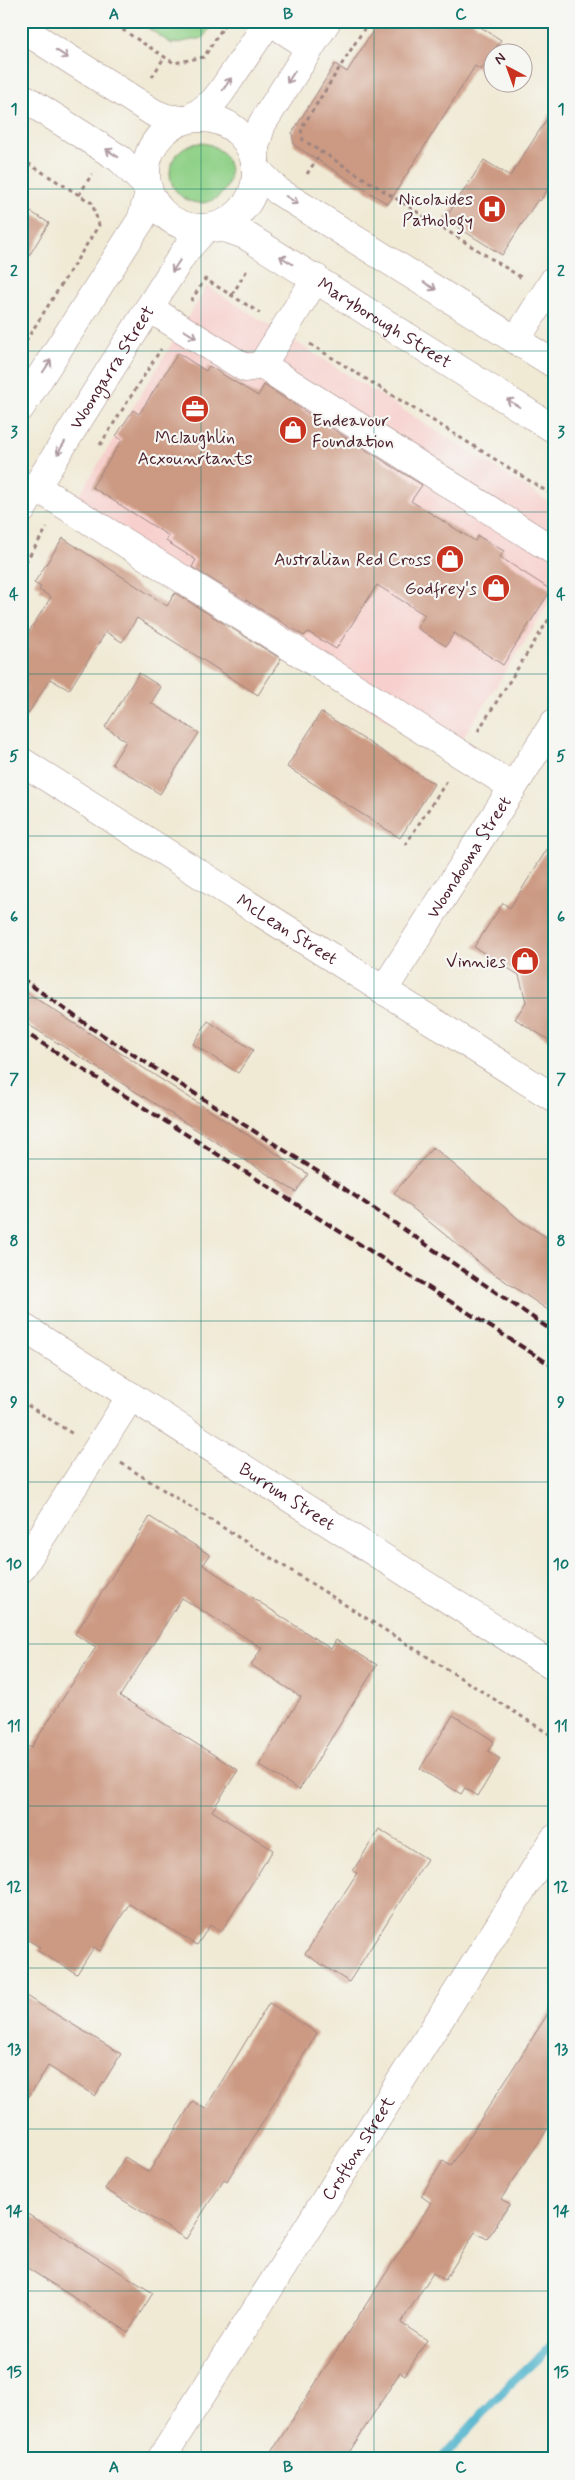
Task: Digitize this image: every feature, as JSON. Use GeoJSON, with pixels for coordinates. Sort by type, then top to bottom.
{"type":"FeatureCollection","features":[{"type":"Feature","properties":{"kind":"street"},"geometry":{"type":"LineString","coordinates":[[21,407],[141,220],[148,190],[146,170],[149,154],[157,140],[168,128],[188,119],[213,102],[269,21],[310,47]]}},
{"type":"Feature","properties":{"kind":"street"},"geometry":{"type":"LineString","coordinates":[[21,96],[120,159],[148,190],[158,208],[171,220],[188,226],[209,227],[227,221],[240,211],[249,199],[255,184],[255,147],[262,124],[327,21]]}},
{"type":"Feature","properties":{"kind":"street"},"geometry":{"type":"LineString","coordinates":[[21,28],[154,113],[166,118],[209,118],[225,123],[239,132],[249,146],[255,165],[278,191],[554,364]]}},
{"type":"Feature","properties":{"kind":"street","name":"Maryborough Street"},"geometry":{"type":"LineString","coordinates":[[209,227],[228,228],[245,234],[554,429]]}},
{"type":"Feature","properties":{"kind":"street","name":"Woongarra Street"},"geometry":{"type":"LineString","coordinates":[[21,511],[185,251],[209,227]]}},
{"type":"Feature","properties":{"kind":"street"},"geometry":{"type":"LineString","coordinates":[[262,366],[316,278]]}},
{"type":"Feature","properties":{"kind":"street"},"geometry":{"type":"LineString","coordinates":[[516,340],[550,287]]}},
{"type":"Feature","properties":{"kind":"street"},"geometry":{"type":"LineString","coordinates":[[149,308],[245,368],[262,366],[554,551]]}},
{"type":"Feature","properties":{"kind":"street"},"geometry":{"type":"LineString","coordinates":[[36,487],[513,787]]}},
{"type":"Feature","properties":{"kind":"street","name":"Woondooma Street"},"geometry":{"type":"LineString","coordinates":[[384,991],[554,723]]}},
{"type":"Feature","properties":{"kind":"street","name":"McLean Street"},"geometry":{"type":"LineString","coordinates":[[21,761],[554,1098]]}},
{"type":"Feature","properties":{"kind":"street","name":"Burrum Street"},"geometry":{"type":"LineString","coordinates":[[21,1326],[554,1667]]}},
{"type":"Feature","properties":{"kind":"street"},"geometry":{"type":"LineString","coordinates":[[21,1569],[131,1396]]}},
{"type":"Feature","properties":{"kind":"street","name":"Crofton Street"},"geometry":{"type":"LineString","coordinates":[[161,2459],[554,1839]]}},
{"type":"Feature","properties":{"kind":"path"},"geometry":{"type":"LineString","coordinates":[[109,21],[174,63],[204,57],[227,21]]}},
{"type":"Feature","properties":{"kind":"path"},"geometry":{"type":"LineString","coordinates":[[369,21],[301,129],[304,140],[550,287]]}},
{"type":"Feature","properties":{"kind":"path"},"geometry":{"type":"LineString","coordinates":[[151,78],[165,56]]}},
{"type":"Feature","properties":{"kind":"path"},"geometry":{"type":"LineString","coordinates":[[303,181],[322,151]]}},
{"type":"Feature","properties":{"kind":"path"},"geometry":{"type":"LineString","coordinates":[[21,159],[92,203],[99,225],[21,348]]}},
{"type":"Feature","properties":{"kind":"path"},"geometry":{"type":"LineString","coordinates":[[79,195],[94,169]]}},
{"type":"Feature","properties":{"kind":"path"},"geometry":{"type":"LineString","coordinates":[[232,295],[250,266]]}},
{"type":"Feature","properties":{"kind":"path"},"geometry":{"type":"LineString","coordinates":[[99,447],[206,279],[554,496]]}},
{"type":"Feature","properties":{"kind":"path"},"geometry":{"type":"LineString","coordinates":[[21,569],[63,504]]}},
{"type":"Feature","properties":{"kind":"path"},"geometry":{"type":"LineString","coordinates":[[405,845],[554,611]]}},
{"type":"Feature","properties":{"kind":"path"},"geometry":{"type":"LineString","coordinates":[[21,1401],[554,1737]]}},
{"type":"Feature","properties":{"kind":"shaded area"},"geometry":{"type":"Polygon","coordinates":[[[207,286],[554,505],[554,596],[449,760],[66,517],[207,286]]]}},
{"type":"Feature","properties":{"kind":"green space"},"geometry":{"type":"Polygon","coordinates":[[[137,21],[214,21],[203,38],[172,44],[137,21]]]}},
{"type":"Feature","properties":{"kind":"green space"},"geometry":{"type":"Polygon","coordinates":[[[194,143],[206,143],[217,148],[225,156],[230,167],[228,185],[217,198],[206,203],[194,203],[183,198],[175,190],[170,179],[170,167],[175,156],[183,148],[194,143]]]}},
{"type":"Feature","properties":{"kind":"building"},"geometry":{"type":"Polygon","coordinates":[[[379,21],[471,21],[501,40],[500,42],[482,42],[482,68],[481,70],[475,66],[388,204],[294,145],[292,133],[335,64],[347,72],[379,21]]]}},
{"type":"Feature","properties":{"kind":"building","name":"Nicolaides Pathology"},"geometry":{"type":"Polygon","coordinates":[[[554,108],[554,179],[540,201],[538,199],[502,255],[445,219],[484,160],[510,176],[554,108]]]}},
{"type":"Feature","properties":{"kind":"building"},"geometry":{"type":"Polygon","coordinates":[[[21,206],[49,223],[21,269],[21,206]]]}},
{"type":"Feature","properties":{"kind":"building"},"geometry":{"type":"Polygon","coordinates":[[[178,353],[206,371],[209,366],[258,396],[264,385],[422,485],[411,501],[475,541],[478,536],[504,551],[500,557],[551,590],[503,665],[454,633],[446,646],[417,628],[425,615],[377,585],[336,649],[308,632],[304,636],[192,567],[196,560],[166,541],[169,536],[92,487],[122,440],[116,436],[133,410],[139,414],[178,353]]]}},
{"type":"Feature","properties":{"kind":"building"},"geometry":{"type":"Polygon","coordinates":[[[63,538],[167,606],[175,593],[281,659],[258,695],[137,618],[122,642],[106,632],[69,690],[50,679],[21,725],[21,644],[51,597],[39,590],[41,587],[34,583],[63,538]]]}},
{"type":"Feature","properties":{"kind":"building"},"geometry":{"type":"Polygon","coordinates":[[[139,673],[161,687],[151,703],[199,733],[160,794],[112,764],[126,741],[105,727],[139,673]]]}},
{"type":"Feature","properties":{"kind":"building"},"geometry":{"type":"Polygon","coordinates":[[[321,712],[434,784],[400,838],[287,767],[321,712]]]}},
{"type":"Feature","properties":{"kind":"building","name":"Vinnies"},"geometry":{"type":"Polygon","coordinates":[[[554,838],[554,1043],[515,1019],[526,1002],[519,975],[474,947],[503,903],[510,908],[554,838]]]}},
{"type":"Feature","properties":{"kind":"building"},"geometry":{"type":"Polygon","coordinates":[[[21,989],[308,1174],[296,1192],[21,1020],[21,989]]]}},
{"type":"Feature","properties":{"kind":"building"},"geometry":{"type":"Polygon","coordinates":[[[208,1021],[253,1050],[238,1073],[193,1044],[208,1021]]]}},
{"type":"Feature","properties":{"kind":"building"},"geometry":{"type":"Polygon","coordinates":[[[433,1147],[522,1222],[554,1242],[554,1314],[487,1269],[394,1193],[433,1147]]]}},
{"type":"Feature","properties":{"kind":"building"},"geometry":{"type":"Polygon","coordinates":[[[150,1517],[210,1555],[203,1565],[331,1649],[336,1640],[377,1665],[299,1790],[259,1765],[301,1697],[251,1665],[262,1648],[182,1598],[120,1696],[238,1770],[212,1811],[273,1850],[221,1932],[210,1925],[197,1945],[129,1904],[100,1951],[94,1947],[77,1974],[38,1951],[40,1947],[21,1936],[21,1742],[31,1748],[96,1647],[75,1634],[150,1517]]]}},
{"type":"Feature","properties":{"kind":"building"},"geometry":{"type":"Polygon","coordinates":[[[453,1715],[494,1741],[488,1751],[500,1759],[478,1796],[465,1788],[461,1794],[420,1769],[453,1715]]]}},
{"type":"Feature","properties":{"kind":"building"},"geometry":{"type":"Polygon","coordinates":[[[379,1829],[427,1859],[349,1982],[305,1954],[357,1873],[353,1871],[379,1829]]]}},
{"type":"Feature","properties":{"kind":"building"},"geometry":{"type":"Polygon","coordinates":[[[21,1993],[121,2054],[95,2096],[48,2066],[21,2109],[21,1993]]]}},
{"type":"Feature","properties":{"kind":"building"},"geometry":{"type":"Polygon","coordinates":[[[269,2003],[317,2033],[227,2181],[224,2179],[186,2239],[105,2189],[125,2157],[149,2172],[193,2101],[205,2109],[269,2003]]]}},
{"type":"Feature","properties":{"kind":"building"},"geometry":{"type":"Polygon","coordinates":[[[554,2004],[554,2119],[501,2199],[510,2204],[487,2239],[475,2232],[445,2280],[433,2273],[401,2323],[427,2340],[405,2375],[400,2372],[345,2459],[267,2459],[431,2203],[421,2196],[443,2161],[451,2166],[554,2004]]]}},
{"type":"Feature","properties":{"kind":"building"},"geometry":{"type":"Polygon","coordinates":[[[21,2210],[153,2293],[128,2332],[21,2264],[21,2210]]]}},
{"type":"Feature","properties":{"kind":"waterway"},"geometry":{"type":"LineString","coordinates":[[441,2459],[509,2385],[554,2343]]}},
{"type":"Feature","properties":{"kind":"railway"},"geometry":{"type":"LineString","coordinates":[[21,978],[93,1029],[339,1185],[554,1332]]}},
{"type":"Feature","properties":{"kind":"railway"},"geometry":{"type":"LineString","coordinates":[[21,1030],[554,1367]]}},
{"type":"Feature","properties":{"kind":"place","name":"Nicolaides Pathology"},"geometry":{"type":"Point","coordinates":[492,209]}},
{"type":"Feature","properties":{"kind":"place","name":"Mclaughlin Acxounrtants"},"geometry":{"type":"Point","coordinates":[195,409]}},
{"type":"Feature","properties":{"kind":"place","name":"Endeavour Foundation"},"geometry":{"type":"Point","coordinates":[293,430]}},
{"type":"Feature","properties":{"kind":"place","name":"Australian Red Cross"},"geometry":{"type":"Point","coordinates":[450,559]}},
{"type":"Feature","properties":{"kind":"place","name":"Godfrey's"},"geometry":{"type":"Point","coordinates":[496,588]}},
{"type":"Feature","properties":{"kind":"place","name":"Vinnies"},"geometry":{"type":"Point","coordinates":[525,961]}}]}
